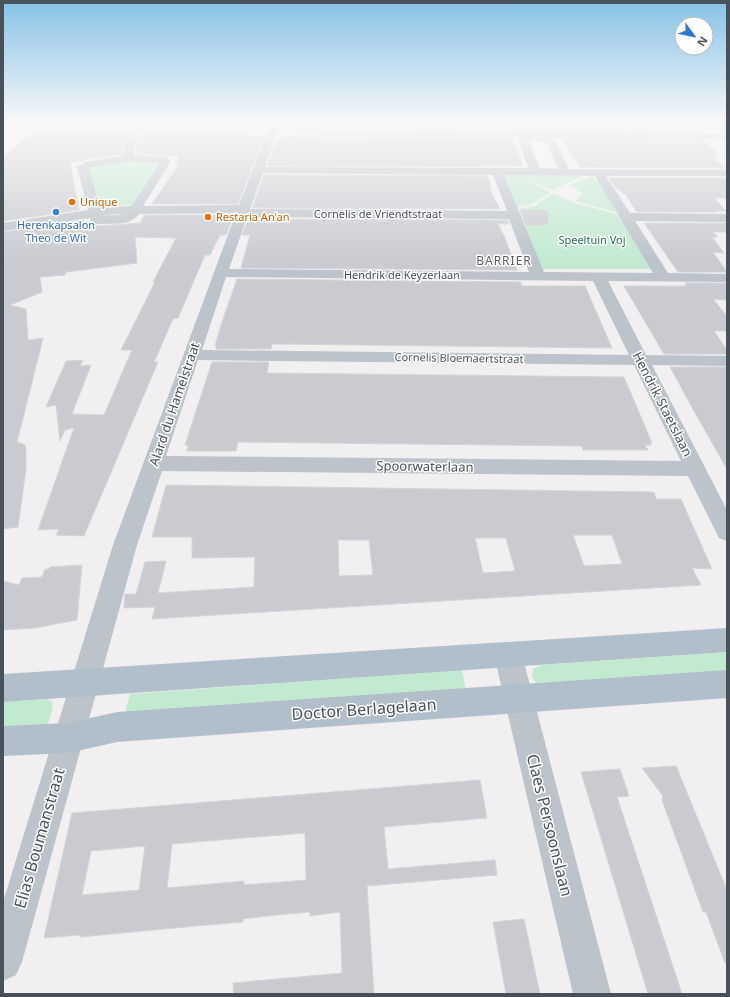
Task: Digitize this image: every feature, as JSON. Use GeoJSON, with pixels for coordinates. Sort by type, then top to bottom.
{"type":"FeatureCollection","features":[{"type":"Feature","properties":{"kind":"main road"},"geometry":{"type":"LineString","coordinates":[[3,688],[727,640]]}},
{"type":"Feature","properties":{"kind":"main road","name":"Doctor Berlagelaan"},"geometry":{"type":"LineString","coordinates":[[3,741],[68,738],[117,727],[727,684]]}},
{"type":"Feature","properties":{"kind":"street"},"geometry":{"type":"LineString","coordinates":[[84,169],[97,220],[100,221],[130,217],[161,169]]}},
{"type":"Feature","properties":{"kind":"street"},"geometry":{"type":"LineString","coordinates":[[259,170],[727,173]]}},
{"type":"Feature","properties":{"kind":"street","name":"Alard du Hamelstraat"},"geometry":{"type":"LineString","coordinates":[[68,738],[125,545],[220,274],[259,170]]}},
{"type":"Feature","properties":{"kind":"street"},"geometry":{"type":"LineString","coordinates":[[497,171],[538,275]]}},
{"type":"Feature","properties":{"kind":"street"},"geometry":{"type":"LineString","coordinates":[[598,172],[663,277]]}},
{"type":"Feature","properties":{"kind":"street","name":"Cornelis de Vriendtstraat"},"geometry":{"type":"LineString","coordinates":[[136,209],[514,215]]}},
{"type":"Feature","properties":{"kind":"street"},"geometry":{"type":"LineString","coordinates":[[3,227],[96,212]]}},
{"type":"Feature","properties":{"kind":"street"},"geometry":{"type":"LineString","coordinates":[[627,217],[727,218]]}},
{"type":"Feature","properties":{"kind":"street","name":"Hendrik de Keyzerlaan"},"geometry":{"type":"LineString","coordinates":[[220,274],[538,275],[727,278]]}},
{"type":"Feature","properties":{"kind":"street","name":"Hendrik Staetslaan"},"geometry":{"type":"LineString","coordinates":[[598,277],[696,468],[727,532]]}},
{"type":"Feature","properties":{"kind":"street","name":"Cornelis Bloemaertstraat"},"geometry":{"type":"LineString","coordinates":[[192,355],[727,361]]}},
{"type":"Feature","properties":{"kind":"street","name":"Spoorwaterlaan"},"geometry":{"type":"LineString","coordinates":[[154,463],[696,468]]}},
{"type":"Feature","properties":{"kind":"street","name":"Claes Persoonslaan"},"geometry":{"type":"LineString","coordinates":[[508,655],[592,994]]}},
{"type":"Feature","properties":{"kind":"street","name":"Elias Boumanstraat"},"geometry":{"type":"LineString","coordinates":[[3,962],[68,738]]}},
{"type":"Feature","properties":{"kind":"green space"},"geometry":{"type":"Polygon","coordinates":[[[88,169],[156,169],[131,205],[100,206],[88,169]]]}},
{"type":"Feature","properties":{"kind":"green space"},"geometry":{"type":"Polygon","coordinates":[[[505,175],[517,175],[550,192],[532,204],[516,207],[505,175]]]}},
{"type":"Feature","properties":{"kind":"green space"},"geometry":{"type":"Polygon","coordinates":[[[521,175],[584,176],[552,190],[523,178],[521,175]]]}},
{"type":"Feature","properties":{"kind":"green space"},"geometry":{"type":"Polygon","coordinates":[[[592,176],[595,180],[598,180],[616,208],[614,208],[616,212],[575,201],[582,194],[570,185],[592,176]]]}},
{"type":"Feature","properties":{"kind":"green space","name":"Speeltuin Voj"},"geometry":{"type":"Polygon","coordinates":[[[553,193],[574,203],[617,214],[622,221],[625,221],[655,269],[541,269],[519,209],[535,206],[553,193]]]}},
{"type":"Feature","properties":{"kind":"green space"},"geometry":{"type":"Polygon","coordinates":[[[727,652],[727,673],[536,683],[532,677],[533,669],[541,665],[727,652]]]}},
{"type":"Feature","properties":{"kind":"green space"},"geometry":{"type":"Polygon","coordinates":[[[462,670],[466,691],[124,716],[130,694],[462,670]]]}},
{"type":"Feature","properties":{"kind":"green space"},"geometry":{"type":"Polygon","coordinates":[[[47,699],[52,702],[53,707],[48,724],[3,735],[3,702],[47,699]]]}},
{"type":"Feature","properties":{"kind":"building"},"geometry":{"type":"Polygon","coordinates":[[[3,169],[71,169],[79,210],[3,221],[3,169]]]}},
{"type":"Feature","properties":{"kind":"building"},"geometry":{"type":"Polygon","coordinates":[[[176,169],[252,169],[238,204],[152,204],[176,169]]]}},
{"type":"Feature","properties":{"kind":"building"},"geometry":{"type":"Polygon","coordinates":[[[264,175],[488,176],[492,194],[500,209],[252,208],[264,175]]]}},
{"type":"Feature","properties":{"kind":"building"},"geometry":{"type":"Polygon","coordinates":[[[609,178],[724,178],[727,180],[727,198],[714,198],[726,211],[637,212],[626,195],[615,187],[609,178]]]}},
{"type":"Feature","properties":{"kind":"building"},"geometry":{"type":"Polygon","coordinates":[[[520,210],[548,210],[548,225],[526,225],[520,210]]]}},
{"type":"Feature","properties":{"kind":"building"},"geometry":{"type":"Polygon","coordinates":[[[144,215],[234,215],[226,235],[220,235],[210,255],[205,255],[178,318],[173,319],[154,362],[158,362],[84,536],[56,535],[59,529],[38,530],[74,428],[65,430],[60,441],[56,405],[46,407],[66,361],[83,360],[80,366],[91,365],[72,414],[104,415],[132,350],[121,350],[155,282],[153,282],[176,238],[135,237],[137,263],[66,272],[65,275],[40,277],[42,292],[10,305],[26,309],[28,340],[43,338],[17,442],[25,445],[26,452],[26,469],[18,527],[3,529],[3,232],[81,221],[83,227],[140,223],[144,215]]]}},
{"type":"Feature","properties":{"kind":"building"},"geometry":{"type":"Polygon","coordinates":[[[248,219],[508,220],[509,224],[498,224],[517,270],[241,268],[250,235],[242,235],[248,219]]]}},
{"type":"Feature","properties":{"kind":"building"},"geometry":{"type":"Polygon","coordinates":[[[644,223],[727,223],[727,232],[713,232],[718,237],[712,237],[724,253],[713,252],[727,272],[678,272],[644,223]]]}},
{"type":"Feature","properties":{"kind":"building"},"geometry":{"type":"Polygon","coordinates":[[[237,279],[520,282],[522,286],[585,286],[612,348],[272,344],[271,349],[216,349],[217,346],[215,346],[221,325],[237,279]]]}},
{"type":"Feature","properties":{"kind":"building"},"geometry":{"type":"Polygon","coordinates":[[[685,283],[727,283],[727,300],[713,299],[727,316],[727,331],[714,331],[727,350],[727,354],[664,354],[624,286],[687,286],[685,283]]]}},
{"type":"Feature","properties":{"kind":"building"},"geometry":{"type":"Polygon","coordinates":[[[212,362],[269,362],[267,373],[624,377],[652,443],[650,443],[651,445],[645,445],[648,450],[583,450],[582,446],[238,442],[236,451],[187,451],[188,445],[185,445],[212,362]]]}},
{"type":"Feature","properties":{"kind":"building"},"geometry":{"type":"Polygon","coordinates":[[[670,367],[727,367],[727,469],[694,411],[670,367]]]}},
{"type":"Feature","properties":{"kind":"building"},"geometry":{"type":"Polygon","coordinates":[[[166,485],[654,492],[656,499],[681,499],[712,569],[692,568],[701,585],[152,619],[155,607],[124,608],[125,594],[136,594],[145,562],[166,561],[158,593],[254,587],[255,557],[192,558],[192,537],[152,537],[166,485]],[[573,535],[584,566],[622,564],[612,535],[573,535]],[[475,538],[483,573],[515,571],[506,538],[475,538]],[[338,540],[339,576],[373,575],[369,540],[338,540]]]}},
{"type":"Feature","properties":{"kind":"building"},"geometry":{"type":"Polygon","coordinates":[[[82,565],[77,620],[35,628],[3,630],[3,581],[19,585],[22,578],[42,577],[45,569],[49,569],[50,567],[82,565]]]}},
{"type":"Feature","properties":{"kind":"building"},"geometry":{"type":"Polygon","coordinates":[[[676,766],[727,890],[727,963],[725,963],[706,912],[703,912],[662,800],[663,796],[642,768],[676,766]]]}},
{"type":"Feature","properties":{"kind":"building"},"geometry":{"type":"Polygon","coordinates":[[[620,769],[629,796],[617,797],[682,994],[648,994],[581,772],[620,769]]]}},
{"type":"Feature","properties":{"kind":"building"},"geometry":{"type":"Polygon","coordinates":[[[480,780],[487,818],[384,827],[388,869],[495,860],[497,875],[367,886],[374,994],[234,994],[233,983],[342,973],[340,912],[310,916],[310,912],[243,919],[243,922],[80,937],[80,935],[44,938],[72,813],[480,780]],[[305,833],[172,844],[167,888],[244,881],[244,885],[306,880],[305,833]],[[145,846],[91,851],[82,895],[139,890],[145,846]]]}},
{"type":"Feature","properties":{"kind":"building"},"geometry":{"type":"Polygon","coordinates":[[[524,919],[540,994],[506,994],[493,922],[524,919]]]}},
{"type":"Feature","properties":{"kind":"place","name":"Unique"},"geometry":{"type":"Point","coordinates":[72,202]}},
{"type":"Feature","properties":{"kind":"place","name":"Herenkapsalon Theo de Wit"},"geometry":{"type":"Point","coordinates":[56,212]}},
{"type":"Feature","properties":{"kind":"place","name":"Restaria An'an"},"geometry":{"type":"Point","coordinates":[208,217]}},
{"type":"Feature","properties":{"kind":"district","name":"BARRIER"},"geometry":{"type":"Point","coordinates":[504,261]}}]}
